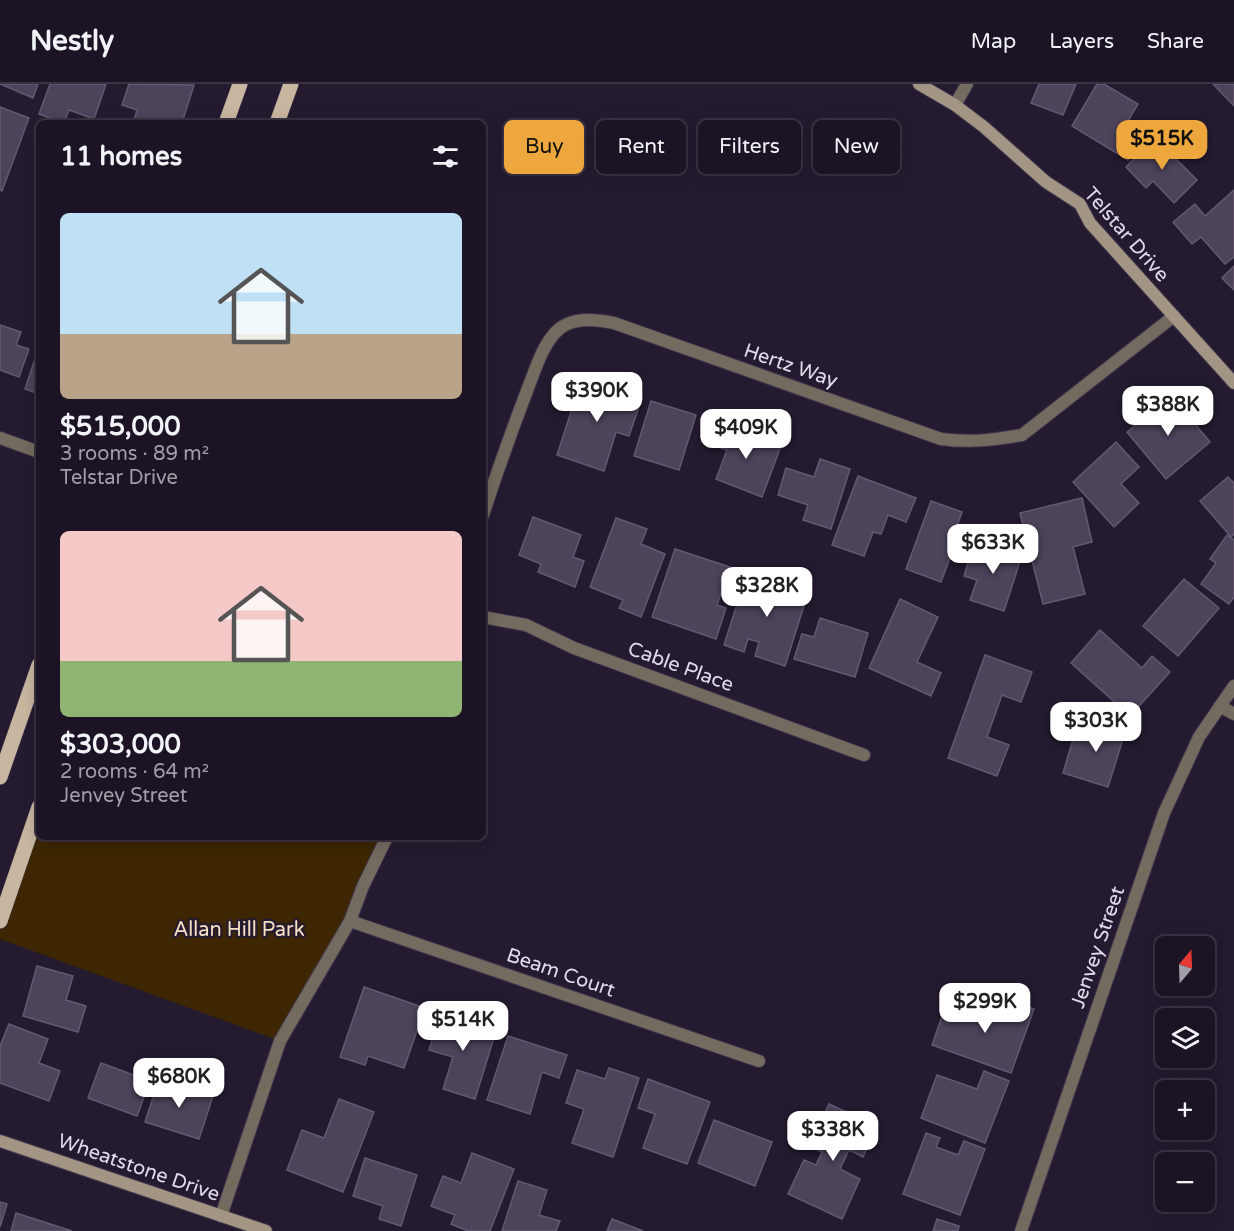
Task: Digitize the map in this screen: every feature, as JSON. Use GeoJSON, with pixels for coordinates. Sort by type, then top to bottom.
{"type":"FeatureCollection","features":[{"type":"Feature","properties":{"kind":"main road"},"geometry":{"type":"LineString","coordinates":[[227,120],[240,84]]}},
{"type":"Feature","properties":{"kind":"main road"},"geometry":{"type":"LineString","coordinates":[[278,120],[291,84]]}},
{"type":"Feature","properties":{"kind":"main road"},"geometry":{"type":"LineString","coordinates":[[0,777],[36,674]]}},
{"type":"Feature","properties":{"kind":"main road"},"geometry":{"type":"LineString","coordinates":[[0,921],[36,816]]}},
{"type":"Feature","properties":{"kind":"street","name":"Telstar Drive"},"geometry":{"type":"LineString","coordinates":[[918,84],[955,105],[984,127],[1046,182],[1080,204],[1090,223],[1234,383]]}},
{"type":"Feature","properties":{"kind":"street"},"geometry":{"type":"LineString","coordinates":[[955,105],[967,84]]}},
{"type":"Feature","properties":{"kind":"street","name":"Hertz Way"},"geometry":{"type":"LineString","coordinates":[[486,506],[507,443],[542,353],[554,333],[574,321],[594,318],[614,323],[941,439],[968,442],[1022,435],[1174,316]]}},
{"type":"Feature","properties":{"kind":"street"},"geometry":{"type":"LineString","coordinates":[[0,438],[36,451]]}},
{"type":"Feature","properties":{"kind":"street","name":"Cable Place"},"geometry":{"type":"LineString","coordinates":[[486,618],[526,625],[574,648],[864,755]]}},
{"type":"Feature","properties":{"kind":"street","name":"Jenvey Street"},"geometry":{"type":"LineString","coordinates":[[1020,1231],[1164,813],[1199,737],[1234,686]]}},
{"type":"Feature","properties":{"kind":"street"},"geometry":{"type":"LineString","coordinates":[[1220,706],[1234,714]]}},
{"type":"Feature","properties":{"kind":"street"},"geometry":{"type":"LineString","coordinates":[[221,1216],[280,1041],[350,921],[363,886],[386,840]]}},
{"type":"Feature","properties":{"kind":"street","name":"Beam Court"},"geometry":{"type":"LineString","coordinates":[[350,921],[759,1061]]}},
{"type":"Feature","properties":{"kind":"street","name":"Wheatstone Drive"},"geometry":{"type":"LineString","coordinates":[[0,1141],[266,1231]]}},
{"type":"Feature","properties":{"kind":"green space","name":"Allan Hill Park"},"geometry":{"type":"Polygon","coordinates":[[[36,816],[36,840],[386,840],[280,1041],[0,939],[0,921],[36,816]]]}},
{"type":"Feature","properties":{"kind":"building"},"geometry":{"type":"Polygon","coordinates":[[[0,84],[38,84],[33,98],[0,84]]]}},
{"type":"Feature","properties":{"kind":"building"},"geometry":{"type":"Polygon","coordinates":[[[50,84],[106,84],[94,119],[69,110],[65,120],[56,120],[39,114],[50,84]]]}},
{"type":"Feature","properties":{"kind":"building"},"geometry":{"type":"Polygon","coordinates":[[[129,84],[194,85],[183,120],[134,120],[137,110],[122,105],[129,84]]]}},
{"type":"Feature","properties":{"kind":"building"},"geometry":{"type":"Polygon","coordinates":[[[1039,84],[1076,84],[1063,115],[1031,103],[1039,84]]]}},
{"type":"Feature","properties":{"kind":"building"},"geometry":{"type":"Polygon","coordinates":[[[1097,84],[1104,84],[1138,104],[1122,131],[1139,141],[1128,160],[1072,126],[1097,84]]]}},
{"type":"Feature","properties":{"kind":"building"},"geometry":{"type":"Polygon","coordinates":[[[1213,84],[1234,84],[1234,106],[1213,84]]]}},
{"type":"Feature","properties":{"kind":"building"},"geometry":{"type":"Polygon","coordinates":[[[0,107],[29,118],[2,191],[0,190],[0,107]]]}},
{"type":"Feature","properties":{"kind":"building"},"geometry":{"type":"Polygon","coordinates":[[[1155,138],[1197,180],[1174,203],[1153,181],[1146,188],[1126,167],[1155,138]]]}},
{"type":"Feature","properties":{"kind":"building"},"geometry":{"type":"Polygon","coordinates":[[[1234,190],[1234,257],[1225,264],[1201,237],[1192,244],[1173,222],[1195,204],[1205,216],[1234,190]]]}},
{"type":"Feature","properties":{"kind":"building"},"geometry":{"type":"Polygon","coordinates":[[[1234,266],[1234,290],[1222,278],[1234,266]]]}},
{"type":"Feature","properties":{"kind":"building"},"geometry":{"type":"Polygon","coordinates":[[[0,325],[21,332],[16,345],[29,349],[19,377],[0,370],[0,325]]]}},
{"type":"Feature","properties":{"kind":"building"},"geometry":{"type":"Polygon","coordinates":[[[36,356],[36,393],[25,389],[36,356]]]}},
{"type":"Feature","properties":{"kind":"building"},"geometry":{"type":"Polygon","coordinates":[[[582,378],[642,398],[629,436],[616,432],[604,471],[557,455],[582,378]]]}},
{"type":"Feature","properties":{"kind":"building"},"geometry":{"type":"Polygon","coordinates":[[[1171,396],[1210,442],[1166,479],[1127,432],[1171,396]]]}},
{"type":"Feature","properties":{"kind":"building"},"geometry":{"type":"Polygon","coordinates":[[[651,401],[696,415],[679,470],[634,456],[651,401]]]}},
{"type":"Feature","properties":{"kind":"building"},"geometry":{"type":"Polygon","coordinates":[[[723,424],[781,446],[762,497],[716,479],[727,450],[715,446],[723,424]]]}},
{"type":"Feature","properties":{"kind":"building"},"geometry":{"type":"Polygon","coordinates":[[[1116,442],[1139,467],[1121,484],[1139,503],[1114,527],[1073,482],[1116,442]]]}},
{"type":"Feature","properties":{"kind":"building"},"geometry":{"type":"Polygon","coordinates":[[[820,459],[850,469],[831,529],[803,520],[808,505],[778,495],[786,468],[814,477],[820,459]]]}},
{"type":"Feature","properties":{"kind":"building"},"geometry":{"type":"Polygon","coordinates":[[[858,476],[916,498],[906,522],[888,515],[881,534],[873,532],[864,556],[832,545],[858,476]]]}},
{"type":"Feature","properties":{"kind":"building"},"geometry":{"type":"Polygon","coordinates":[[[1228,477],[1234,483],[1234,534],[1231,537],[1200,501],[1228,477]]]}},
{"type":"Feature","properties":{"kind":"building"},"geometry":{"type":"Polygon","coordinates":[[[1082,498],[1092,542],[1073,547],[1085,594],[1043,604],[1020,513],[1082,498]]]}},
{"type":"Feature","properties":{"kind":"building"},"geometry":{"type":"Polygon","coordinates":[[[931,501],[962,512],[956,529],[975,536],[966,561],[951,555],[941,582],[906,569],[931,501]]]}},
{"type":"Feature","properties":{"kind":"building"},"geometry":{"type":"Polygon","coordinates":[[[533,517],[581,535],[573,557],[584,561],[575,587],[538,572],[541,564],[519,555],[533,517]]]}},
{"type":"Feature","properties":{"kind":"building"},"geometry":{"type":"Polygon","coordinates":[[[616,518],[647,529],[641,544],[665,554],[641,617],[619,608],[623,600],[590,587],[616,518]]]}},
{"type":"Feature","properties":{"kind":"building"},"geometry":{"type":"Polygon","coordinates":[[[1227,535],[1234,540],[1234,597],[1229,604],[1201,584],[1216,563],[1210,559],[1227,535]]]}},
{"type":"Feature","properties":{"kind":"building"},"geometry":{"type":"Polygon","coordinates":[[[989,544],[1022,555],[1004,611],[970,600],[977,580],[964,576],[972,549],[986,553],[989,544]]]}},
{"type":"Feature","properties":{"kind":"building"},"geometry":{"type":"Polygon","coordinates":[[[675,549],[730,567],[717,605],[726,608],[716,639],[652,617],[675,549]]]}},
{"type":"Feature","properties":{"kind":"building"},"geometry":{"type":"Polygon","coordinates":[[[747,573],[808,593],[785,666],[755,656],[759,642],[748,639],[744,652],[724,645],[747,573]]]}},
{"type":"Feature","properties":{"kind":"building"},"geometry":{"type":"Polygon","coordinates":[[[1184,579],[1219,608],[1178,656],[1143,626],[1184,579]]]}},
{"type":"Feature","properties":{"kind":"building"},"geometry":{"type":"Polygon","coordinates":[[[900,599],[938,617],[917,662],[941,673],[931,696],[869,668],[900,599]]]}},
{"type":"Feature","properties":{"kind":"building"},"geometry":{"type":"Polygon","coordinates":[[[820,618],[868,633],[855,677],[794,659],[802,634],[814,637],[820,618]]]}},
{"type":"Feature","properties":{"kind":"building"},"geometry":{"type":"Polygon","coordinates":[[[1100,630],[1142,668],[1152,656],[1170,672],[1130,716],[1071,663],[1100,630]]]}},
{"type":"Feature","properties":{"kind":"building"},"geometry":{"type":"Polygon","coordinates":[[[985,655],[1032,672],[1021,702],[1002,695],[987,737],[1009,745],[997,776],[948,758],[985,655]]]}},
{"type":"Feature","properties":{"kind":"building"},"geometry":{"type":"Polygon","coordinates":[[[1102,718],[1127,726],[1108,787],[1063,773],[1077,726],[1097,733],[1102,718]]]}},
{"type":"Feature","properties":{"kind":"building"},"geometry":{"type":"Polygon","coordinates":[[[37,966],[73,976],[66,1000],[86,1006],[78,1032],[23,1016],[37,966]]]}},
{"type":"Feature","properties":{"kind":"building"},"geometry":{"type":"Polygon","coordinates":[[[364,987],[425,1008],[404,1068],[368,1056],[365,1065],[340,1057],[364,987]]]}},
{"type":"Feature","properties":{"kind":"building"},"geometry":{"type":"Polygon","coordinates":[[[1006,999],[1034,1009],[1011,1073],[932,1045],[947,1002],[998,1021],[1006,999]]]}},
{"type":"Feature","properties":{"kind":"building"},"geometry":{"type":"Polygon","coordinates":[[[440,1013],[462,1020],[463,1017],[497,1028],[475,1099],[443,1089],[453,1057],[429,1050],[440,1013]]]}},
{"type":"Feature","properties":{"kind":"building"},"geometry":{"type":"Polygon","coordinates":[[[9,1024],[48,1039],[39,1063],[60,1071],[49,1101],[0,1083],[0,1046],[9,1024]]]}},
{"type":"Feature","properties":{"kind":"building"},"geometry":{"type":"Polygon","coordinates":[[[508,1036],[567,1055],[559,1078],[542,1072],[530,1114],[487,1100],[508,1036]]]}},
{"type":"Feature","properties":{"kind":"building"},"geometry":{"type":"Polygon","coordinates":[[[101,1063],[150,1081],[137,1116],[88,1098],[101,1063]]]}},
{"type":"Feature","properties":{"kind":"building"},"geometry":{"type":"Polygon","coordinates":[[[609,1068],[639,1078],[613,1157],[572,1143],[584,1109],[566,1103],[577,1070],[605,1079],[609,1068]]]}},
{"type":"Feature","properties":{"kind":"building"},"geometry":{"type":"Polygon","coordinates":[[[984,1071],[1009,1081],[985,1143],[921,1118],[937,1075],[977,1089],[984,1071]]]}},
{"type":"Feature","properties":{"kind":"building"},"geometry":{"type":"Polygon","coordinates":[[[159,1079],[213,1096],[199,1139],[145,1122],[159,1079]]]}},
{"type":"Feature","properties":{"kind":"building"},"geometry":{"type":"Polygon","coordinates":[[[648,1079],[710,1102],[687,1164],[643,1148],[655,1114],[638,1108],[648,1079]]]}},
{"type":"Feature","properties":{"kind":"building"},"geometry":{"type":"Polygon","coordinates":[[[339,1099],[374,1112],[343,1192],[287,1170],[302,1130],[324,1138],[339,1099]]]}},
{"type":"Feature","properties":{"kind":"building"},"geometry":{"type":"Polygon","coordinates":[[[829,1104],[877,1126],[863,1157],[849,1150],[840,1169],[860,1179],[842,1219],[788,1194],[804,1160],[816,1165],[822,1152],[810,1146],[829,1104]]]}},
{"type":"Feature","properties":{"kind":"building"},"geometry":{"type":"Polygon","coordinates":[[[714,1120],[772,1142],[755,1186],[698,1163],[714,1120]]]}},
{"type":"Feature","properties":{"kind":"building"},"geometry":{"type":"Polygon","coordinates":[[[926,1133],[940,1138],[936,1147],[958,1155],[964,1141],[985,1149],[960,1215],[903,1194],[926,1133]]]}},
{"type":"Feature","properties":{"kind":"building"},"geometry":{"type":"Polygon","coordinates":[[[472,1153],[514,1169],[490,1231],[468,1231],[451,1224],[455,1215],[431,1206],[443,1176],[461,1183],[472,1153]]]}},
{"type":"Feature","properties":{"kind":"building"},"geometry":{"type":"Polygon","coordinates":[[[365,1158],[417,1175],[401,1226],[379,1219],[383,1206],[353,1196],[365,1158]]]}},
{"type":"Feature","properties":{"kind":"building"},"geometry":{"type":"Polygon","coordinates":[[[518,1181],[547,1190],[539,1215],[560,1221],[556,1231],[502,1231],[518,1181]]]}},
{"type":"Feature","properties":{"kind":"building"},"geometry":{"type":"Polygon","coordinates":[[[0,1202],[7,1204],[0,1227],[0,1202]]]}},
{"type":"Feature","properties":{"kind":"building"},"geometry":{"type":"Polygon","coordinates":[[[16,1213],[72,1231],[11,1231],[16,1213]]]}},
{"type":"Feature","properties":{"kind":"building"},"geometry":{"type":"Polygon","coordinates":[[[612,1219],[643,1231],[607,1231],[612,1219]]]}},
{"type":"Feature","properties":{"kind":"building"},"geometry":{"type":"Polygon","coordinates":[[[937,1219],[959,1226],[958,1231],[933,1231],[937,1219]]]}}]}
